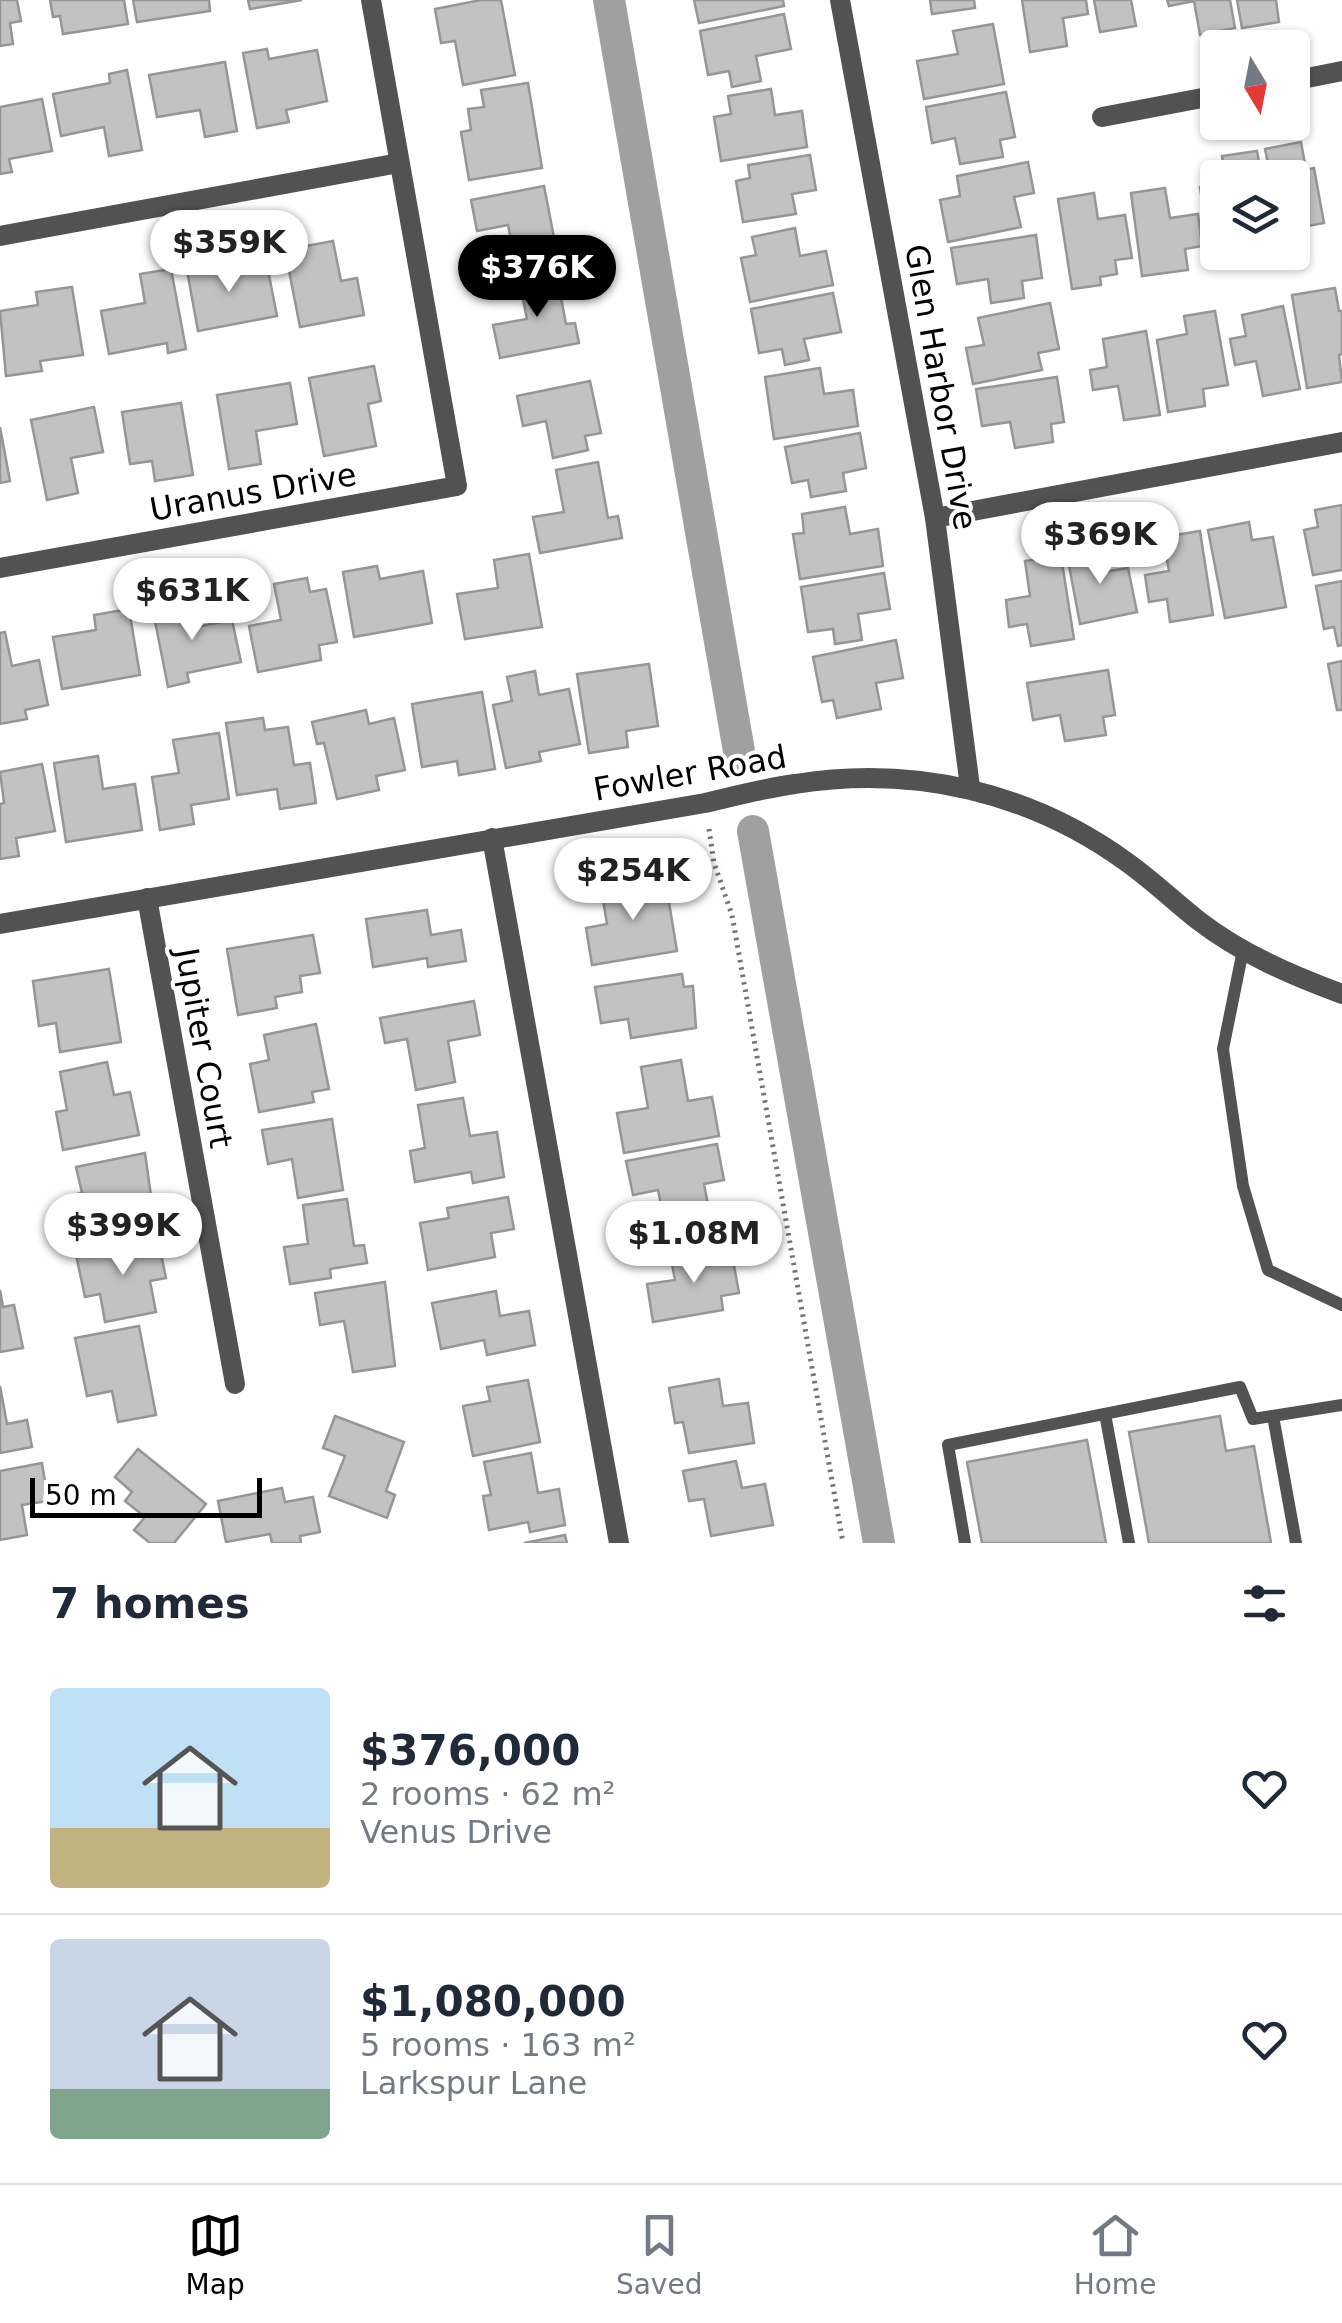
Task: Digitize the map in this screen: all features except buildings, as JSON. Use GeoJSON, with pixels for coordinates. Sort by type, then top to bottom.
{"type":"FeatureCollection","features":[{"type":"Feature","properties":{"kind":"street"},"geometry":{"type":"LineString","coordinates":[[0,236],[400,163],[371,0]]}},
{"type":"Feature","properties":{"kind":"street","name":"Glen Harbor Drive"},"geometry":{"type":"LineString","coordinates":[[840,0],[935,518],[970,787]]}},
{"type":"Feature","properties":{"kind":"street"},"geometry":{"type":"LineString","coordinates":[[1310,77],[1342,71]]}},
{"type":"Feature","properties":{"kind":"street"},"geometry":{"type":"LineString","coordinates":[[1102,117],[1200,98]]}},
{"type":"Feature","properties":{"kind":"street","name":"Uranus Drive"},"geometry":{"type":"LineString","coordinates":[[0,568],[457,486],[400,163]]}},
{"type":"Feature","properties":{"kind":"street"},"geometry":{"type":"LineString","coordinates":[[935,518],[1342,442]]}},
{"type":"Feature","properties":{"kind":"street","name":"Fowler Road"},"geometry":{"type":"LineString","coordinates":[[0,924],[705,803],[795,784],[854,778],[916,779],[970,787],[1067,825],[1128,862],[1202,923],[1243,950],[1294,976],[1342,994]]}},
{"type":"Feature","properties":{"kind":"street"},"geometry":{"type":"LineString","coordinates":[[492,838],[619,1543]]}},
{"type":"Feature","properties":{"kind":"street","name":"Jupiter Court"},"geometry":{"type":"LineString","coordinates":[[147,898],[234,1384]]}},
{"type":"Feature","properties":{"kind":"lane"},"geometry":{"type":"LineString","coordinates":[[1243,950],[1223,1048],[1243,1186],[1268,1270],[1342,1305]]}},
{"type":"Feature","properties":{"kind":"lane"},"geometry":{"type":"LineString","coordinates":[[964,1543],[948,1445],[1240,1387],[1253,1419],[1342,1404]]}},
{"type":"Feature","properties":{"kind":"lane"},"geometry":{"type":"LineString","coordinates":[[1106,1414],[1129,1543]]}},
{"type":"Feature","properties":{"kind":"lane"},"geometry":{"type":"LineString","coordinates":[[1273,1416],[1296,1543]]}},
{"type":"Feature","properties":{"kind":"path"},"geometry":{"type":"LineString","coordinates":[[705,803],[714,863],[732,915],[843,1543]]}},
{"type":"Feature","properties":{"kind":"waterway"},"geometry":{"type":"LineString","coordinates":[[609,0],[740,757]]}},
{"type":"Feature","properties":{"kind":"waterway"},"geometry":{"type":"LineString","coordinates":[[753,831],[879,1543]]}}]}
